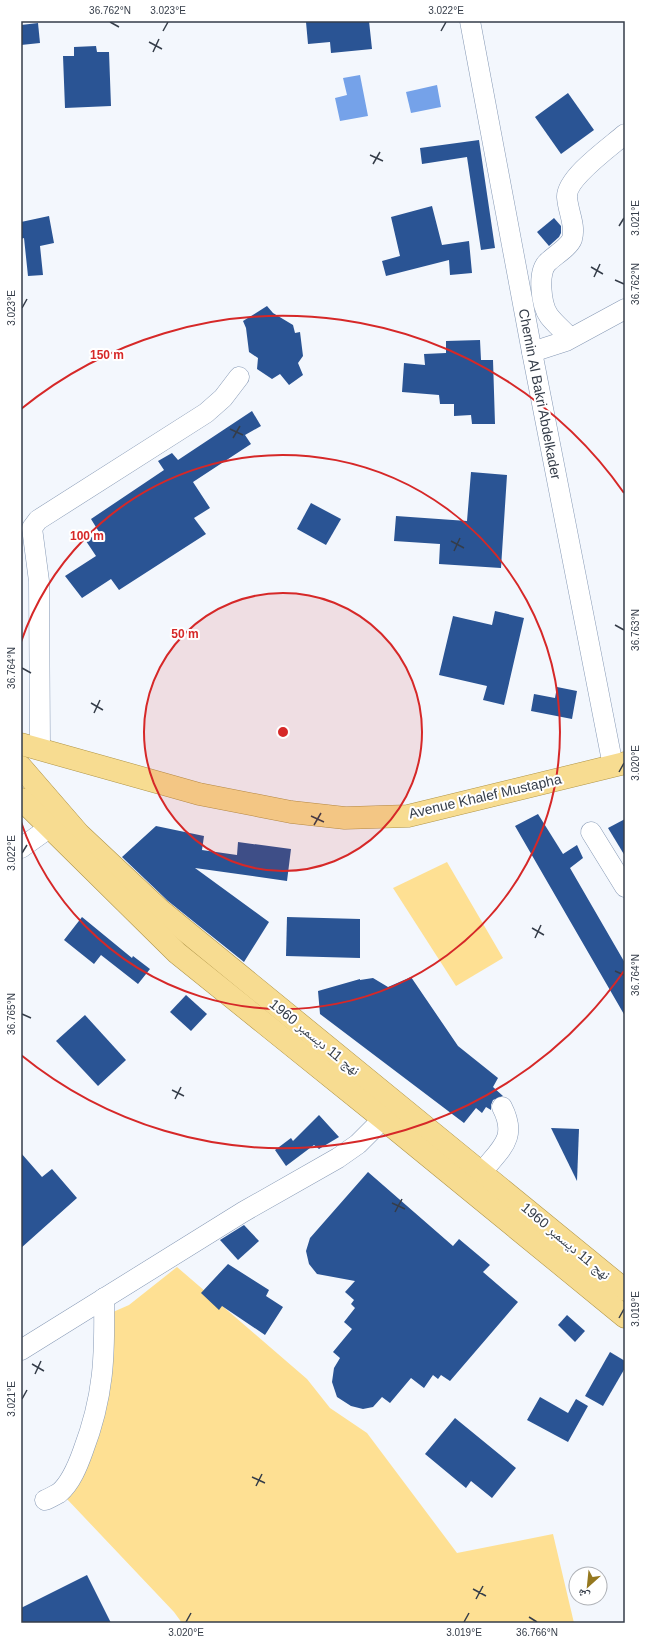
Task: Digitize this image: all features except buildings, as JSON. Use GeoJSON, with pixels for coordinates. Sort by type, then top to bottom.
{"type":"FeatureCollection","features":[{"type":"Feature","properties":{"kind":"main road","name":"Avenue Khalef Mustapha"},"geometry":{"type":"LineString","coordinates":[[24,757],[85,763],[199,794],[291,812],[345,818],[408,816],[619,764]]}},
{"type":"Feature","properties":{"kind":"main road","name":"نهج 11 ديسمبر 1960"},"geometry":{"type":"LineString","coordinates":[[24,757],[79,834],[160,910],[625,1290]]}},
{"type":"Feature","properties":{"kind":"main road","name":"نهج 11 ديسمبر 1960"},"geometry":{"type":"LineString","coordinates":[[21,799],[177,953],[384,1119],[625,1317]]}},
{"type":"Feature","properties":{"kind":"street","name":"Chemin Al Bakri Abdelkader"},"geometry":{"type":"LineString","coordinates":[[470,21],[532,352],[619,764]]}},
{"type":"Feature","properties":{"kind":"street"},"geometry":{"type":"LineString","coordinates":[[570,338],[549,316],[545,306],[541,273],[544,264],[571,241],[574,229],[567,203],[567,192],[574,179],[625,134]]}},
{"type":"Feature","properties":{"kind":"street"},"geometry":{"type":"LineString","coordinates":[[532,352],[570,338],[625,309]]}},
{"type":"Feature","properties":{"kind":"street"},"geometry":{"type":"LineString","coordinates":[[24,757],[39,581],[32,528],[38,520],[206,413],[223,398],[239,377]]}},
{"type":"Feature","properties":{"kind":"street"},"geometry":{"type":"LineString","coordinates":[[21,848],[49,828]]}},
{"type":"Feature","properties":{"kind":"street"},"geometry":{"type":"LineString","coordinates":[[591,832],[625,887]]}},
{"type":"Feature","properties":{"kind":"street"},"geometry":{"type":"LineString","coordinates":[[482,1172],[506,1143],[510,1132],[509,1120],[502,1107]]}},
{"type":"Feature","properties":{"kind":"street"},"geometry":{"type":"LineString","coordinates":[[21,1350],[243,1212],[338,1158],[358,1144],[384,1119]]}},
{"type":"Feature","properties":{"kind":"street"},"geometry":{"type":"LineString","coordinates":[[45,1500],[60,1492],[77,1469],[91,1431],[101,1391],[105,1357],[104,1298]]}},
{"type":"Feature","properties":{"kind":"shaded area"},"geometry":{"type":"Polygon","coordinates":[[[447,862],[503,958],[456,986],[393,888],[447,862]]]}},
{"type":"Feature","properties":{"kind":"shaded area"},"geometry":{"type":"Polygon","coordinates":[[[177,1267],[307,1379],[330,1408],[367,1433],[457,1553],[553,1534],[568,1598],[568,1606],[570,1606],[574,1623],[182,1623],[174,1612],[66,1498],[113,1312],[129,1305],[177,1267]]]}},
{"type":"Feature","properties":{"kind":"water"},"geometry":{"type":"Polygon","coordinates":[[[360,75],[368,116],[340,121],[335,98],[347,95],[343,78],[360,75]]]}},
{"type":"Feature","properties":{"kind":"water"},"geometry":{"type":"Polygon","coordinates":[[[437,85],[441,107],[411,113],[406,92],[437,85]]]}}]}
